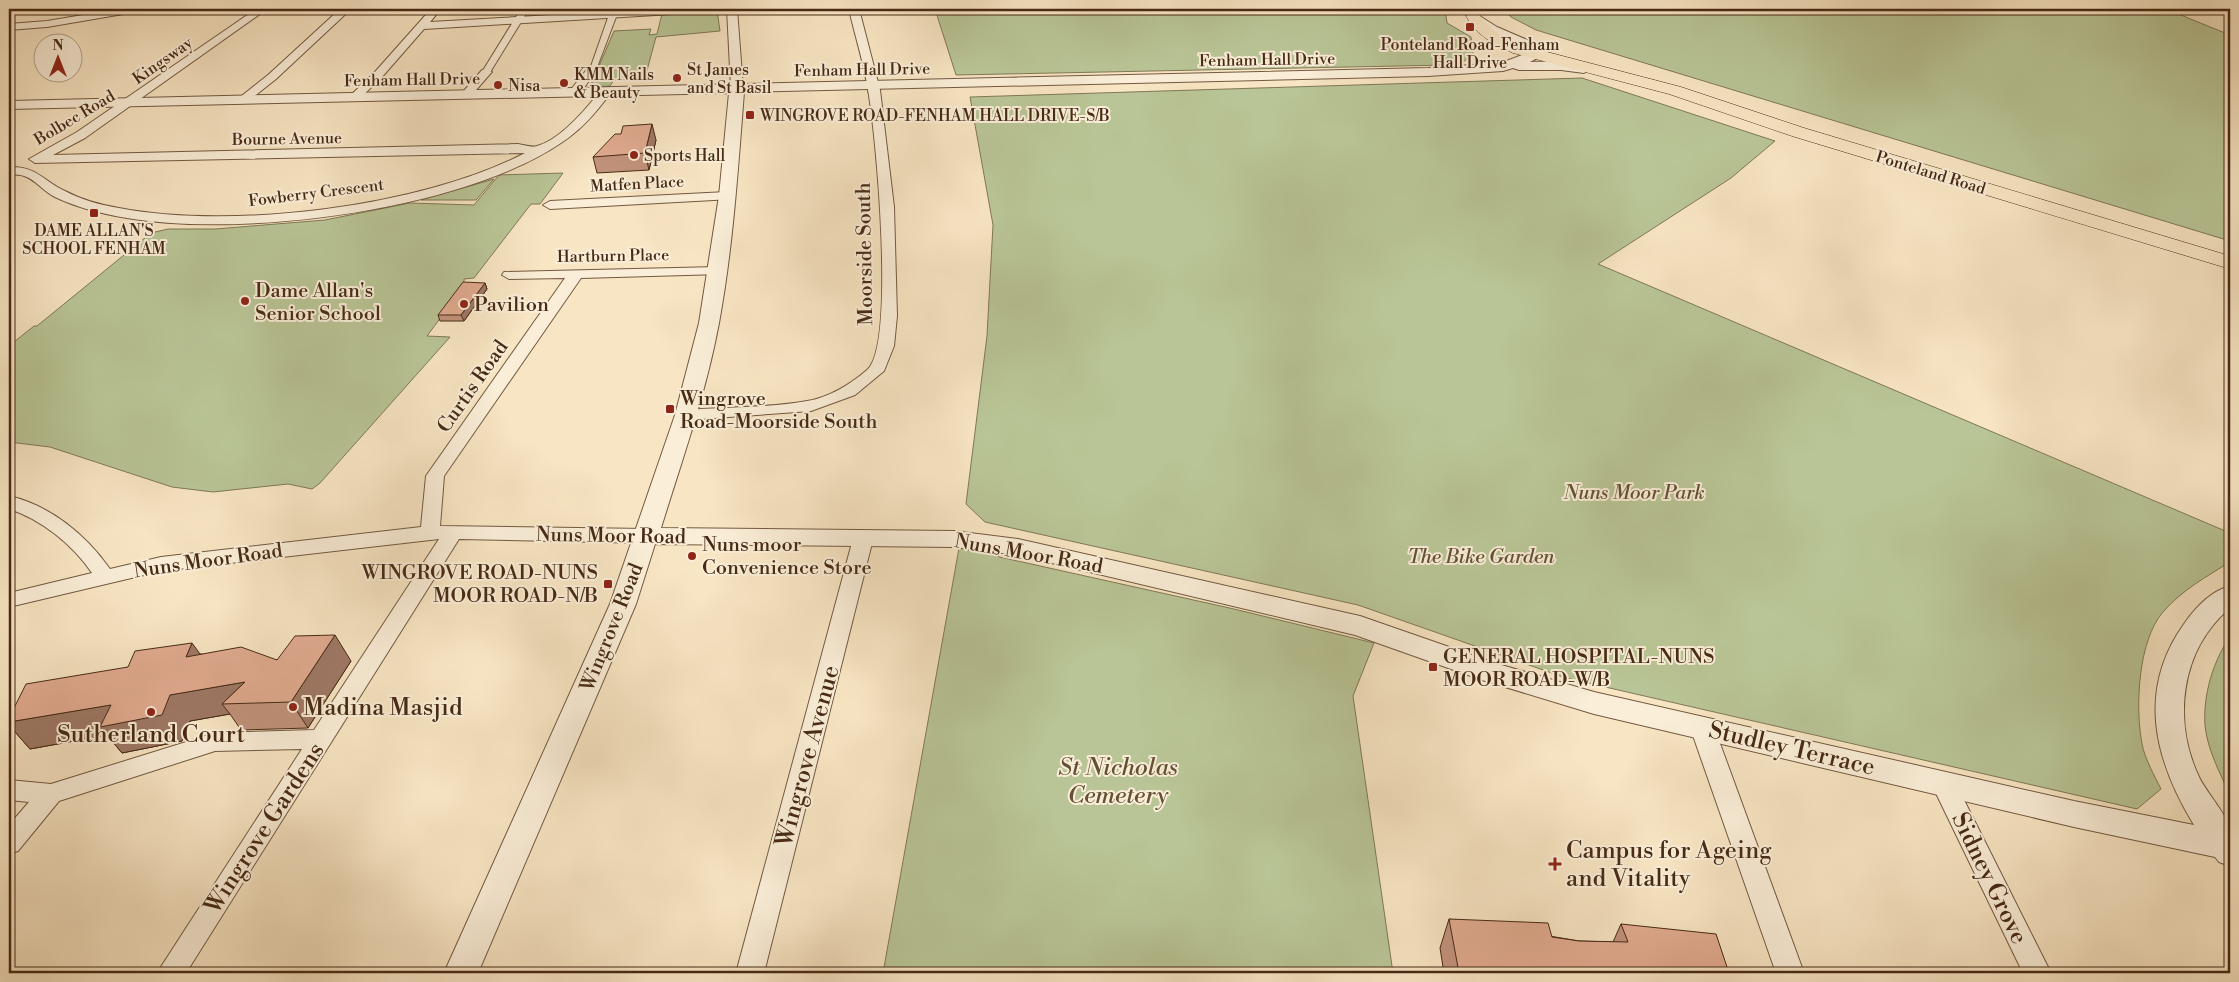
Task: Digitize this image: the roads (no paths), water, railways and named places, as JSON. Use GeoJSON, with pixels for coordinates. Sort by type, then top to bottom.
{"type":"FeatureCollection","features":[{"type":"Feature","properties":{"kind":"main road","name":"Ponteland Road"},"geometry":{"type":"LineString","coordinates":[[1473,14],[1478,27],[1491,36],[1584,69],[1633,79],[2230,263]]}},
{"type":"Feature","properties":{"kind":"main road","name":"Ponteland Road"},"geometry":{"type":"LineString","coordinates":[[1473,14],[1556,51],[1617,71],[1633,79]]}},
{"type":"Feature","properties":{"kind":"street"},"geometry":{"type":"LineString","coordinates":[[9,27],[94,13],[135,9]]}},
{"type":"Feature","properties":{"kind":"street","name":"Kingsway"},"geometry":{"type":"LineString","coordinates":[[130,102],[262,9]]}},
{"type":"Feature","properties":{"kind":"street"},"geometry":{"type":"LineString","coordinates":[[243,100],[272,77],[346,9]]}},
{"type":"Feature","properties":{"kind":"street"},"geometry":{"type":"LineString","coordinates":[[354,97],[378,75],[436,9]]}},
{"type":"Feature","properties":{"kind":"street"},"geometry":{"type":"LineString","coordinates":[[466,95],[486,72],[524,9]]}},
{"type":"Feature","properties":{"kind":"street"},"geometry":{"type":"LineString","coordinates":[[420,26],[517,21],[614,12],[704,9]]}},
{"type":"Feature","properties":{"kind":"street"},"geometry":{"type":"LineString","coordinates":[[732,9],[737,88]]}},
{"type":"Feature","properties":{"kind":"street","name":"Moorside South"},"geometry":{"type":"LineString","coordinates":[[686,415],[811,406],[849,390],[876,371],[886,346],[889,316],[888,207],[873,86],[854,9]]}},
{"type":"Feature","properties":{"kind":"street"},"geometry":{"type":"LineString","coordinates":[[575,92],[592,70],[614,12]]}},
{"type":"Feature","properties":{"kind":"street"},"geometry":{"type":"LineString","coordinates":[[1473,14],[1492,30],[1533,52]]}},
{"type":"Feature","properties":{"kind":"street"},"geometry":{"type":"LineString","coordinates":[[1478,68],[1496,55],[1495,44],[1491,36]]}},
{"type":"Feature","properties":{"kind":"street","name":"Fenham Hall Drive"},"geometry":{"type":"LineString","coordinates":[[1478,68],[1533,52],[1556,51]]}},
{"type":"Feature","properties":{"kind":"street","name":"Fenham Hall Drive"},"geometry":{"type":"LineString","coordinates":[[9,105],[873,86],[1478,68],[1503,67],[1533,52]]}},
{"type":"Feature","properties":{"kind":"street"},"geometry":{"type":"LineString","coordinates":[[1503,67],[1548,65],[1584,69]]}},
{"type":"Feature","properties":{"kind":"street","name":"Wingrove Road"},"geometry":{"type":"LineString","coordinates":[[462,973],[623,604],[686,415],[710,323],[727,196],[737,88]]}},
{"type":"Feature","properties":{"kind":"street","name":"Fowberry Crescent"},"geometry":{"type":"LineString","coordinates":[[10,171],[28,172],[57,193],[77,202],[106,210],[159,218],[232,220],[294,216],[360,207],[397,199],[498,170],[539,152],[564,135],[591,110],[605,92]]}},
{"type":"Feature","properties":{"kind":"street","name":"Bolbec Road"},"geometry":{"type":"LineString","coordinates":[[10,171],[81,135],[130,102]]}},
{"type":"Feature","properties":{"kind":"street","name":"Bourne Avenue"},"geometry":{"type":"LineString","coordinates":[[35,159],[518,148],[539,152]]}},
{"type":"Feature","properties":{"kind":"street","name":"Matfen Place"},"geometry":{"type":"LineString","coordinates":[[550,206],[727,196]]}},
{"type":"Feature","properties":{"kind":"street","name":"Hartburn Place"},"geometry":{"type":"LineString","coordinates":[[509,276],[717,271]]}},
{"type":"Feature","properties":{"kind":"street","name":"Curtis Road"},"geometry":{"type":"LineString","coordinates":[[430,532],[435,476],[576,274]]}},
{"type":"Feature","properties":{"kind":"street"},"geometry":{"type":"LineString","coordinates":[[9,502],[44,517],[96,562],[104,576]]}},
{"type":"Feature","properties":{"kind":"street","name":"Wingrove Gardens"},"geometry":{"type":"LineString","coordinates":[[171,973],[454,531]]}},
{"type":"Feature","properties":{"kind":"street","name":"Nuns Moor Road"},"geometry":{"type":"LineString","coordinates":[[9,600],[161,564],[430,532],[954,539],[1018,547],[1360,626]]}},
{"type":"Feature","properties":{"kind":"street","name":"Wingrove Avenue"},"geometry":{"type":"LineString","coordinates":[[750,973],[863,539]]}},
{"type":"Feature","properties":{"kind":"street"},"geometry":{"type":"LineString","coordinates":[[2229,848],[2194,795],[2179,766],[2172,741],[2169,719],[2171,695],[2176,673],[2189,636],[2199,622],[2230,595]]}},
{"type":"Feature","properties":{"kind":"street","name":"Studley Terrace"},"geometry":{"type":"LineString","coordinates":[[1360,626],[1492,673],[1594,703],[2229,848]]}},
{"type":"Feature","properties":{"kind":"street"},"geometry":{"type":"LineString","coordinates":[[1702,727],[1790,973]]}},
{"type":"Feature","properties":{"kind":"street"},"geometry":{"type":"LineString","coordinates":[[9,790],[51,794],[214,742],[321,739]]}},
{"type":"Feature","properties":{"kind":"street","name":"Sidney Grove"},"geometry":{"type":"LineString","coordinates":[[1943,783],[2037,973]]}},
{"type":"Feature","properties":{"kind":"street"},"geometry":{"type":"LineString","coordinates":[[9,843],[51,794]]}},
{"type":"Feature","properties":{"kind":"place","name":"Ponteland Road-Fenham Hall Drive"},"geometry":{"type":"Point","coordinates":[1470,27]}},
{"type":"Feature","properties":{"kind":"place","name":"St James and St Basil"},"geometry":{"type":"Point","coordinates":[677,78]}},
{"type":"Feature","properties":{"kind":"place","name":"KMM Nails & Beauty"},"geometry":{"type":"Point","coordinates":[564,83]}},
{"type":"Feature","properties":{"kind":"place","name":"Nisa"},"geometry":{"type":"Point","coordinates":[498,85]}},
{"type":"Feature","properties":{"kind":"place","name":"WINGROVE ROAD-FENHAM HALL DRIVE-S/B"},"geometry":{"type":"Point","coordinates":[750,115]}},
{"type":"Feature","properties":{"kind":"place","name":"Sports Hall"},"geometry":{"type":"Point","coordinates":[634,155]}},
{"type":"Feature","properties":{"kind":"place","name":"DAME ALLAN'S SCHOOL FENHAM"},"geometry":{"type":"Point","coordinates":[94,213]}},
{"type":"Feature","properties":{"kind":"place","name":"Dame Allan's Senior School"},"geometry":{"type":"Point","coordinates":[245,301]}},
{"type":"Feature","properties":{"kind":"place","name":"Pavilion"},"geometry":{"type":"Point","coordinates":[464,304]}},
{"type":"Feature","properties":{"kind":"place","name":"Wingrove Road-Moorside South"},"geometry":{"type":"Point","coordinates":[670,409]}},
{"type":"Feature","properties":{"kind":"place","name":"Nuns moor Convenience Store"},"geometry":{"type":"Point","coordinates":[692,556]}},
{"type":"Feature","properties":{"kind":"place","name":"WINGROVE ROAD-NUNS MOOR ROAD-N/B"},"geometry":{"type":"Point","coordinates":[608,584]}},
{"type":"Feature","properties":{"kind":"place","name":"GENERAL HOSPITAL-NUNS MOOR ROAD-W/B"},"geometry":{"type":"Point","coordinates":[1433,667]}},
{"type":"Feature","properties":{"kind":"place","name":"Madina Masjid"},"geometry":{"type":"Point","coordinates":[293,707]}},
{"type":"Feature","properties":{"kind":"place","name":"Sutherland Court"},"geometry":{"type":"Point","coordinates":[151,712]}},
{"type":"Feature","properties":{"kind":"place","name":"Campus for Ageing and Vitality"},"geometry":{"type":"Point","coordinates":[1555,864]}},
{"type":"Feature","properties":{"kind":"park label","name":"Nuns Moor Park"},"geometry":{"type":"Point","coordinates":[1634,492]}},
{"type":"Feature","properties":{"kind":"park label","name":"The Bike Garden"},"geometry":{"type":"Point","coordinates":[1481,556]}},
{"type":"Feature","properties":{"kind":"park label","name":"St Nicholas Cemetery"},"geometry":{"type":"Point","coordinates":[1118,781]}}]}
